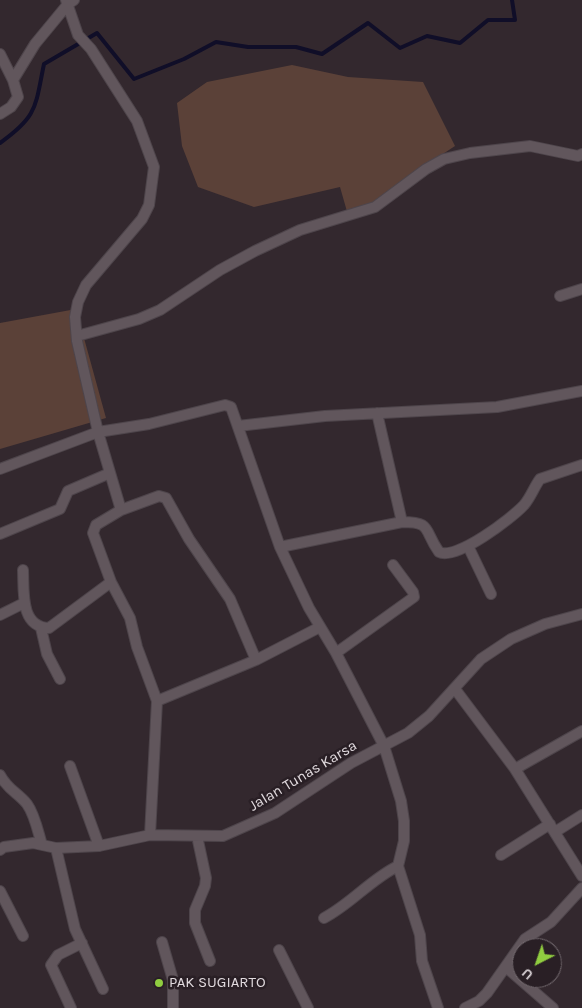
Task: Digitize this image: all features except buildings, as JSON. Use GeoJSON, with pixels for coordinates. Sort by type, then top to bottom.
{"type":"FeatureCollection","features":[{"type":"Feature","properties":{"kind":"street"},"geometry":{"type":"LineString","coordinates":[[69,1],[78,35],[91,49],[138,121],[154,167],[149,205],[142,219],[86,286],[78,302],[75,317],[77,336],[98,432],[121,510]]}},
{"type":"Feature","properties":{"kind":"street"},"geometry":{"type":"LineString","coordinates":[[13,80],[35,44],[69,1]]}},
{"type":"Feature","properties":{"kind":"street"},"geometry":{"type":"LineString","coordinates":[[0,54],[13,80],[18,97],[11,107],[0,114]]}},
{"type":"Feature","properties":{"kind":"street"},"geometry":{"type":"LineString","coordinates":[[77,336],[139,319],[160,310],[220,270],[256,251],[300,230],[375,207],[426,168],[444,159],[470,153],[530,146],[581,158]]}},
{"type":"Feature","properties":{"kind":"street"},"geometry":{"type":"LineString","coordinates":[[560,296],[582,289]]}},
{"type":"Feature","properties":{"kind":"street"},"geometry":{"type":"LineString","coordinates":[[238,426],[325,416],[496,407],[582,391]]}},
{"type":"Feature","properties":{"kind":"street"},"geometry":{"type":"LineString","coordinates":[[0,469],[98,432],[149,424],[225,405],[234,411],[280,547],[320,627],[336,653],[384,746],[400,800],[404,821],[404,842],[398,866],[420,935],[422,962],[438,1008]]}},
{"type":"Feature","properties":{"kind":"street"},"geometry":{"type":"LineString","coordinates":[[377,413],[402,522]]}},
{"type":"Feature","properties":{"kind":"street"},"geometry":{"type":"LineString","coordinates":[[280,547],[402,522],[422,523],[436,548],[443,554],[468,546],[523,506],[540,479],[582,465]]}},
{"type":"Feature","properties":{"kind":"street"},"geometry":{"type":"LineString","coordinates":[[0,534],[60,509],[68,491],[110,473]]}},
{"type":"Feature","properties":{"kind":"street"},"geometry":{"type":"LineString","coordinates":[[150,835],[157,701],[137,647],[130,618],[111,582],[94,533],[94,528],[121,510],[159,496],[166,498],[189,539],[230,599],[256,660]]}},
{"type":"Feature","properties":{"kind":"street"},"geometry":{"type":"LineString","coordinates":[[468,546],[491,594]]}},
{"type":"Feature","properties":{"kind":"street"},"geometry":{"type":"LineString","coordinates":[[336,653],[414,597],[413,592],[393,565]]}},
{"type":"Feature","properties":{"kind":"street"},"geometry":{"type":"LineString","coordinates":[[23,570],[24,603],[32,622],[41,628],[49,628],[111,582]]}},
{"type":"Feature","properties":{"kind":"street"},"geometry":{"type":"LineString","coordinates":[[0,615],[24,603]]}},
{"type":"Feature","properties":{"kind":"street","name":"Jalan Tunas Karsa"},"geometry":{"type":"LineString","coordinates":[[0,850],[19,844],[33,843],[56,848],[99,846],[150,835],[224,836],[258,822],[351,763],[408,733],[429,716],[481,659],[510,639],[545,624],[582,614]]}},
{"type":"Feature","properties":{"kind":"street"},"geometry":{"type":"LineString","coordinates":[[157,701],[256,660],[320,627]]}},
{"type":"Feature","properties":{"kind":"street"},"geometry":{"type":"LineString","coordinates":[[41,628],[47,654],[60,679]]}},
{"type":"Feature","properties":{"kind":"street"},"geometry":{"type":"LineString","coordinates":[[455,689],[515,769],[582,876]]}},
{"type":"Feature","properties":{"kind":"street"},"geometry":{"type":"LineString","coordinates":[[515,769],[582,731]]}},
{"type":"Feature","properties":{"kind":"street"},"geometry":{"type":"LineString","coordinates":[[70,766],[99,846]]}},
{"type":"Feature","properties":{"kind":"street"},"geometry":{"type":"LineString","coordinates":[[0,775],[9,790],[26,803],[31,811],[42,845]]}},
{"type":"Feature","properties":{"kind":"street"},"geometry":{"type":"LineString","coordinates":[[501,855],[552,828],[582,816]]}},
{"type":"Feature","properties":{"kind":"street"},"geometry":{"type":"LineString","coordinates":[[197,836],[206,878],[205,886],[195,910],[196,924],[210,961]]}},
{"type":"Feature","properties":{"kind":"street"},"geometry":{"type":"LineString","coordinates":[[56,848],[75,929],[103,990]]}},
{"type":"Feature","properties":{"kind":"street"},"geometry":{"type":"LineString","coordinates":[[324,918],[337,911],[382,874],[398,866]]}},
{"type":"Feature","properties":{"kind":"street"},"geometry":{"type":"LineString","coordinates":[[465,1008],[479,1001],[507,968],[525,939],[551,922],[582,888]]}},
{"type":"Feature","properties":{"kind":"street"},"geometry":{"type":"LineString","coordinates":[[0,891],[23,936]]}},
{"type":"Feature","properties":{"kind":"street"},"geometry":{"type":"LineString","coordinates":[[162,942],[173,980],[173,1008]]}},
{"type":"Feature","properties":{"kind":"street"},"geometry":{"type":"LineString","coordinates":[[71,1008],[51,964],[58,955],[82,943]]}},
{"type":"Feature","properties":{"kind":"street"},"geometry":{"type":"LineString","coordinates":[[279,950],[308,1008]]}},
{"type":"Feature","properties":{"kind":"street"},"geometry":{"type":"LineString","coordinates":[[507,968],[553,1008]]}},
{"type":"Feature","properties":{"kind":"shaded area"},"geometry":{"type":"Polygon","coordinates":[[[292,65],[348,77],[423,82],[455,146],[408,177],[386,198],[348,215],[340,187],[254,207],[198,187],[182,146],[177,103],[207,82],[292,65]]]}},
{"type":"Feature","properties":{"kind":"shaded area"},"geometry":{"type":"Polygon","coordinates":[[[76,309],[106,418],[0,449],[0,323],[76,309]]]}},
{"type":"Feature","properties":{"kind":"waterway"},"geometry":{"type":"LineString","coordinates":[[0,143],[22,125],[33,110],[44,64],[97,33],[134,79],[184,59],[216,42],[248,47],[296,47],[322,54],[368,23],[400,48],[427,36],[460,43],[488,20],[515,20],[512,0]]}},
{"type":"Feature","properties":{"kind":"place","name":"PAK SUGIARTO"},"geometry":{"type":"Point","coordinates":[159,983]}}]}
